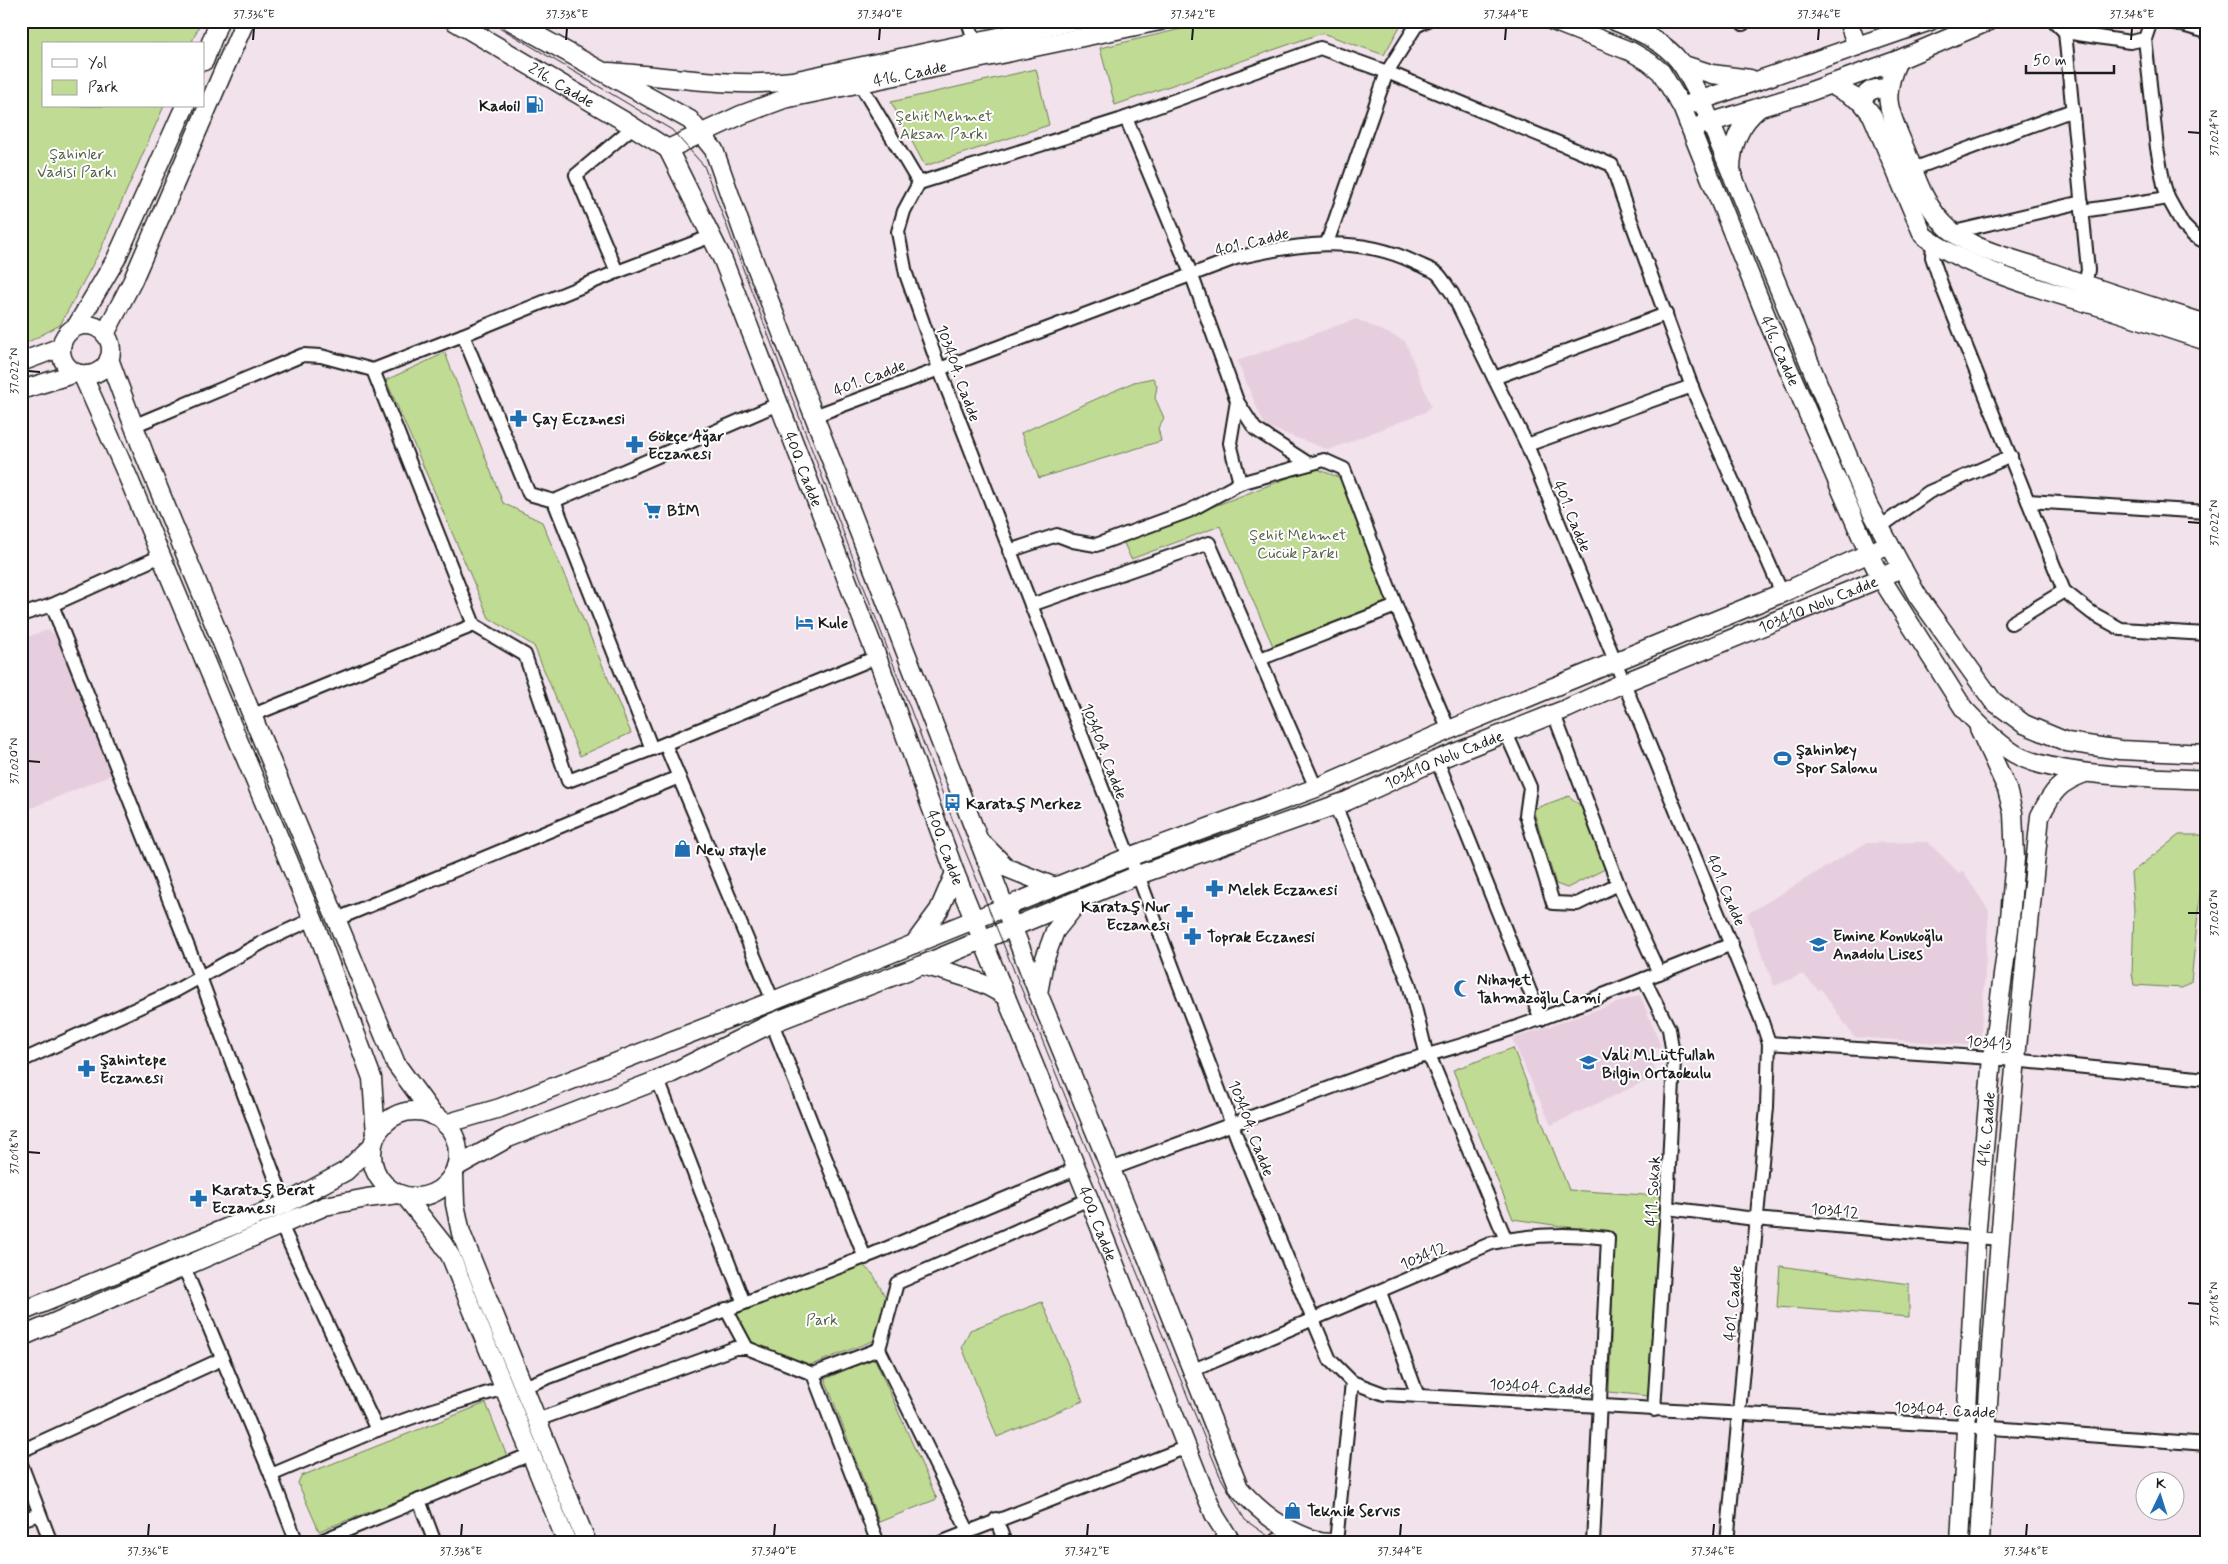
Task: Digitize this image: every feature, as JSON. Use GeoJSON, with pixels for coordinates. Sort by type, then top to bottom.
{"type":"FeatureCollection","features":[{"type":"Feature","properties":{"kind":"street"},"geometry":{"type":"LineString","coordinates":[[205,58],[219,21]]}},
{"type":"Feature","properties":{"kind":"street"},"geometry":{"type":"LineString","coordinates":[[106,334],[132,282],[245,21]]}},
{"type":"Feature","properties":{"kind":"street","name":"216. Cadde"},"geometry":{"type":"LineString","coordinates":[[454,21],[668,149]]}},
{"type":"Feature","properties":{"kind":"street","name":"216. Cadde"},"geometry":{"type":"LineString","coordinates":[[511,21],[540,29],[601,72],[690,120],[715,155]]}},
{"type":"Feature","properties":{"kind":"street"},"geometry":{"type":"LineString","coordinates":[[968,21],[975,43]]}},
{"type":"Feature","properties":{"kind":"street"},"geometry":{"type":"LineString","coordinates":[[601,72],[696,81],[766,84],[822,76],[1073,21]]}},
{"type":"Feature","properties":{"kind":"street","name":"416. Cadde"},"geometry":{"type":"LineString","coordinates":[[668,149],[741,115],[784,99],[1160,21]]}},
{"type":"Feature","properties":{"kind":"street"},"geometry":{"type":"LineString","coordinates":[[1327,243],[1387,72],[1416,26],[1426,21]]}},
{"type":"Feature","properties":{"kind":"street","name":"416. Cadde"},"geometry":{"type":"LineString","coordinates":[[1553,21],[1632,52],[1649,62],[1661,72],[1682,106],[1770,326],[1869,554],[1964,709],[1977,723],[2015,754],[2038,763],[2086,772],[2207,780]]}},
{"type":"Feature","properties":{"kind":"street"},"geometry":{"type":"LineString","coordinates":[[1615,21],[1665,46],[1681,64],[1701,99],[1733,181],[1868,505],[1917,595],[1993,701],[2024,724],[2067,742],[2097,747],[2207,754]]}},
{"type":"Feature","properties":{"kind":"street"},"geometry":{"type":"LineString","coordinates":[[1848,21],[1857,46]]}},
{"type":"Feature","properties":{"kind":"street"},"geometry":{"type":"LineString","coordinates":[[1682,106],[1930,21]]}},
{"type":"Feature","properties":{"kind":"street"},"geometry":{"type":"LineString","coordinates":[[1692,129],[1898,60],[1989,21]]}},
{"type":"Feature","properties":{"kind":"street"},"geometry":{"type":"LineString","coordinates":[[2054,21],[2065,32],[2130,42],[2145,39]]}},
{"type":"Feature","properties":{"kind":"street"},"geometry":{"type":"LineString","coordinates":[[2151,21],[2145,39],[2157,148],[2168,198],[2184,225],[2194,236],[2207,243]]}},
{"type":"Feature","properties":{"kind":"street"},"geometry":{"type":"LineString","coordinates":[[2168,21],[2207,32]]}},
{"type":"Feature","properties":{"kind":"street"},"geometry":{"type":"LineString","coordinates":[[2065,32],[2088,270],[2085,285]]}},
{"type":"Feature","properties":{"kind":"street"},"geometry":{"type":"LineString","coordinates":[[860,84],[919,183],[1126,118],[1320,48],[1387,72],[1612,165],[1692,386],[1782,593]]}},
{"type":"Feature","properties":{"kind":"street"},"geometry":{"type":"LineString","coordinates":[[1898,60],[1887,89],[1888,105],[1922,196],[1943,223],[1964,240],[2085,285],[2207,324]]}},
{"type":"Feature","properties":{"kind":"street"},"geometry":{"type":"LineString","coordinates":[[1681,64],[1712,74],[1756,80]]}},
{"type":"Feature","properties":{"kind":"street"},"geometry":{"type":"LineString","coordinates":[[1830,84],[1861,102],[1872,115],[1923,235],[1939,247],[2020,280],[2207,341]]}},
{"type":"Feature","properties":{"kind":"street"},"geometry":{"type":"LineString","coordinates":[[1861,102],[1872,89],[1887,89]]}},
{"type":"Feature","properties":{"kind":"street"},"geometry":{"type":"LineString","coordinates":[[1733,181],[1731,159],[1736,138],[1746,120],[1761,106]]}},
{"type":"Feature","properties":{"kind":"street"},"geometry":{"type":"LineString","coordinates":[[184,108],[116,259],[76,326],[66,335],[61,346],[61,353],[66,365],[79,374],[95,402],[313,919],[372,1078],[374,1140],[371,1160],[375,1172],[382,1183],[402,1195],[443,1244],[451,1258],[567,1543]]}},
{"type":"Feature","properties":{"kind":"street"},"geometry":{"type":"LineString","coordinates":[[1913,169],[2073,110]]}},
{"type":"Feature","properties":{"kind":"street"},"geometry":{"type":"LineString","coordinates":[[715,155],[725,129],[741,115]]}},
{"type":"Feature","properties":{"kind":"street"},"geometry":{"type":"LineString","coordinates":[[1126,118],[1192,276],[1237,402],[1255,429],[1309,464]]}},
{"type":"Feature","properties":{"kind":"street"},"geometry":{"type":"LineString","coordinates":[[616,272],[576,175],[633,127]]}},
{"type":"Feature","properties":{"kind":"street","name":"400. Cadde"},"geometry":{"type":"LineString","coordinates":[[668,149],[712,236],[877,657],[954,874],[1089,1199],[1215,1516],[1232,1543]]}},
{"type":"Feature","properties":{"kind":"street","name":"400. Cadde"},"geometry":{"type":"LineString","coordinates":[[715,155],[744,238],[1038,993],[1239,1488],[1265,1515]]}},
{"type":"Feature","properties":{"kind":"street","name":"103404. Cadde"},"geometry":{"type":"LineString","coordinates":[[919,183],[904,210],[898,232],[906,274],[939,368],[1129,857],[1138,875],[1232,1124],[1330,1360],[1352,1382],[1384,1394],[1965,1426],[2207,1444]]}},
{"type":"Feature","properties":{"kind":"street"},"geometry":{"type":"LineString","coordinates":[[1954,232],[2082,206],[2168,198]]}},
{"type":"Feature","properties":{"kind":"street"},"geometry":{"type":"LineString","coordinates":[[134,426],[303,356],[321,356],[373,370],[616,272],[712,236]]}},
{"type":"Feature","properties":{"kind":"street"},"geometry":{"type":"LineString","coordinates":[[1933,242],[1932,257],[1943,289],[2064,591],[2092,614],[2121,629],[2207,634]]}},
{"type":"Feature","properties":{"kind":"street","name":"401. Cadde"},"geometry":{"type":"LineString","coordinates":[[814,416],[1236,258],[1271,250],[1327,243],[1368,248],[1403,257],[1437,274],[1452,293],[1526,445],[1614,663],[1732,944],[1769,1043],[1767,1107],[1755,1219],[1740,1414],[1727,1543]]}},
{"type":"Feature","properties":{"kind":"street"},"geometry":{"type":"LineString","coordinates":[[1494,378],[1666,314]]}},
{"type":"Feature","properties":{"kind":"street"},"geometry":{"type":"LineString","coordinates":[[21,390],[44,382],[101,370],[109,359],[111,346],[106,334],[95,326],[76,326]]}},
{"type":"Feature","properties":{"kind":"street"},"geometry":{"type":"LineString","coordinates":[[463,335],[529,494],[554,501],[778,404]]}},
{"type":"Feature","properties":{"kind":"street"},"geometry":{"type":"LineString","coordinates":[[21,362],[61,346]]}},
{"type":"Feature","properties":{"kind":"street"},"geometry":{"type":"LineString","coordinates":[[109,359],[134,426],[396,1064],[453,1134],[458,1147],[455,1170],[455,1204],[461,1233],[587,1543]]}},
{"type":"Feature","properties":{"kind":"street"},"geometry":{"type":"LineString","coordinates":[[373,370],[474,625],[525,655],[568,781],[665,744],[877,657]]}},
{"type":"Feature","properties":{"kind":"street"},"geometry":{"type":"LineString","coordinates":[[44,382],[70,386],[95,402]]}},
{"type":"Feature","properties":{"kind":"street"},"geometry":{"type":"LineString","coordinates":[[1526,445],[1692,386]]}},
{"type":"Feature","properties":{"kind":"street"},"geometry":{"type":"LineString","coordinates":[[1237,402],[1230,443],[1240,483]]}},
{"type":"Feature","properties":{"kind":"street"},"geometry":{"type":"LineString","coordinates":[[1880,527],[1929,492],[2011,456]]}},
{"type":"Feature","properties":{"kind":"street"},"geometry":{"type":"LineString","coordinates":[[1010,551],[1057,535],[1073,541],[1096,545],[1189,511],[1240,483],[1324,460],[1344,470],[1396,606],[1449,730]]}},
{"type":"Feature","properties":{"kind":"street"},"geometry":{"type":"LineString","coordinates":[[2028,500],[2207,512]]}},
{"type":"Feature","properties":{"kind":"street"},"geometry":{"type":"LineString","coordinates":[[554,501],[652,749]]}},
{"type":"Feature","properties":{"kind":"street"},"geometry":{"type":"LineString","coordinates":[[1031,605],[1209,543],[1316,788]]}},
{"type":"Feature","properties":{"kind":"street"},"geometry":{"type":"LineString","coordinates":[[21,1312],[285,1204],[346,1170],[374,1140],[384,1123],[395,1115],[408,1111],[422,1111],[440,1120],[500,1108],[774,1001],[1129,857],[1316,788],[1449,730],[1782,593],[1889,544]]}},
{"type":"Feature","properties":{"kind":"street"},"geometry":{"type":"LineString","coordinates":[[21,615],[52,605],[161,556]]}},
{"type":"Feature","properties":{"kind":"street","name":"103410 Nolu Cadde"},"geometry":{"type":"LineString","coordinates":[[455,1170],[508,1138],[658,1080],[772,1023],[922,965],[1138,875],[1335,805],[1437,760],[1554,714],[1623,683],[1882,578],[1902,567]]}},
{"type":"Feature","properties":{"kind":"street"},"geometry":{"type":"LineString","coordinates":[[1800,585],[1810,608]]}},
{"type":"Feature","properties":{"kind":"street"},"geometry":{"type":"LineString","coordinates":[[2011,623],[2064,591]]}},
{"type":"Feature","properties":{"kind":"street"},"geometry":{"type":"LineString","coordinates":[[52,605],[200,977],[285,1204]]}},
{"type":"Feature","properties":{"kind":"street"},"geometry":{"type":"LineString","coordinates":[[1260,659],[1396,606]]}},
{"type":"Feature","properties":{"kind":"street"},"geometry":{"type":"LineString","coordinates":[[253,715],[474,625]]}},
{"type":"Feature","properties":{"kind":"street"},"geometry":{"type":"LineString","coordinates":[[1554,714],[1618,884],[1659,973]]}},
{"type":"Feature","properties":{"kind":"street","name":"416. Cadde"},"geometry":{"type":"LineString","coordinates":[[1960,1543],[1976,1238],[1992,1058],[2009,930],[2016,836],[2007,789],[1977,723]]}},
{"type":"Feature","properties":{"kind":"street"},"geometry":{"type":"LineString","coordinates":[[1506,733],[1530,787],[1526,815],[1554,904],[1577,904],[1618,884]]}},
{"type":"Feature","properties":{"kind":"street"},"geometry":{"type":"LineString","coordinates":[[665,744],[774,1001]]}},
{"type":"Feature","properties":{"kind":"street"},"geometry":{"type":"LineString","coordinates":[[1437,760],[1541,1020]]}},
{"type":"Feature","properties":{"kind":"street"},"geometry":{"type":"LineString","coordinates":[[1980,1543],[1986,1428],[2014,1060],[2040,816],[2058,788],[2067,780],[2086,772]]}},
{"type":"Feature","properties":{"kind":"street"},"geometry":{"type":"LineString","coordinates":[[337,920],[680,777]]}},
{"type":"Feature","properties":{"kind":"street"},"geometry":{"type":"LineString","coordinates":[[1335,805],[1409,983],[1427,1056],[1432,1062],[1506,1240]]}},
{"type":"Feature","properties":{"kind":"street"},"geometry":{"type":"LineString","coordinates":[[977,836],[1007,868],[1055,887]]}},
{"type":"Feature","properties":{"kind":"street"},"geometry":{"type":"LineString","coordinates":[[913,944],[939,910],[954,874]]}},
{"type":"Feature","properties":{"kind":"street"},"geometry":{"type":"LineString","coordinates":[[1038,993],[1044,961],[1055,931],[1081,899]]}},
{"type":"Feature","properties":{"kind":"street"},"geometry":{"type":"LineString","coordinates":[[21,1061],[175,992],[267,940],[313,919]]}},
{"type":"Feature","properties":{"kind":"street"},"geometry":{"type":"LineString","coordinates":[[1111,1169],[1397,1063],[1427,1056],[1541,1020],[1732,944]]}},
{"type":"Feature","properties":{"kind":"street"},"geometry":{"type":"LineString","coordinates":[[922,965],[994,988],[1006,997]]}},
{"type":"Feature","properties":{"kind":"street","name":"411. Sokak"},"geometry":{"type":"LineString","coordinates":[[1644,979],[1669,1029],[1674,1060],[1654,1410]]}},
{"type":"Feature","properties":{"kind":"street"},"geometry":{"type":"LineString","coordinates":[[772,1023],[865,1258]]}},
{"type":"Feature","properties":{"kind":"street","name":"103413"},"geometry":{"type":"LineString","coordinates":[[1769,1043],[1992,1058],[2207,1080]]}},
{"type":"Feature","properties":{"kind":"street"},"geometry":{"type":"LineString","coordinates":[[658,1080],[744,1303]]}},
{"type":"Feature","properties":{"kind":"street"},"geometry":{"type":"LineString","coordinates":[[523,1387],[865,1258],[1076,1169]]}},
{"type":"Feature","properties":{"kind":"street"},"geometry":{"type":"LineString","coordinates":[[21,1338],[325,1206],[367,1198],[402,1195],[418,1198],[432,1194],[445,1186],[455,1170]]}},
{"type":"Feature","properties":{"kind":"street"},"geometry":{"type":"LineString","coordinates":[[968,1531],[879,1349],[897,1283],[1089,1199]]}},
{"type":"Feature","properties":{"kind":"street","name":"103412"},"geometry":{"type":"LineString","coordinates":[[1667,1208],[1755,1219],[2000,1240]]}},
{"type":"Feature","properties":{"kind":"street"},"geometry":{"type":"LineString","coordinates":[[281,1225],[378,1430]]}},
{"type":"Feature","properties":{"kind":"street","name":"103412"},"geometry":{"type":"LineString","coordinates":[[1191,1371],[1492,1243],[1520,1236],[1560,1234],[1608,1238],[1600,1406]]}},
{"type":"Feature","properties":{"kind":"street"},"geometry":{"type":"LineString","coordinates":[[184,1267],[271,1475],[297,1543]]}},
{"type":"Feature","properties":{"kind":"street"},"geometry":{"type":"LineString","coordinates":[[1380,1292],[1418,1396]]}},
{"type":"Feature","properties":{"kind":"street"},"geometry":{"type":"LineString","coordinates":[[726,1309],[747,1348]]}},
{"type":"Feature","properties":{"kind":"street"},"geometry":{"type":"LineString","coordinates":[[537,1420],[736,1348],[747,1348],[813,1374],[879,1349]]}},
{"type":"Feature","properties":{"kind":"street"},"geometry":{"type":"LineString","coordinates":[[21,1450],[222,1359]]}},
{"type":"Feature","properties":{"kind":"street"},"geometry":{"type":"LineString","coordinates":[[813,1374],[876,1538],[874,1543]]}},
{"type":"Feature","properties":{"kind":"street"},"geometry":{"type":"LineString","coordinates":[[1328,1542],[1352,1382]]}},
{"type":"Feature","properties":{"kind":"street"},"geometry":{"type":"LineString","coordinates":[[271,1475],[378,1430],[430,1411],[504,1388]]}},
{"type":"Feature","properties":{"kind":"street"},"geometry":{"type":"LineString","coordinates":[[1593,1543],[1600,1406]]}},
{"type":"Feature","properties":{"kind":"street"},"geometry":{"type":"LineString","coordinates":[[940,1543],[996,1519],[1187,1446]]}},
{"type":"Feature","properties":{"kind":"street"},"geometry":{"type":"LineString","coordinates":[[316,1543],[531,1454]]}},
{"type":"Feature","properties":{"kind":"street"},"geometry":{"type":"LineString","coordinates":[[21,1464],[51,1543]]}},
{"type":"Feature","properties":{"kind":"street"},"geometry":{"type":"LineString","coordinates":[[419,1500],[435,1543]]}},
{"type":"Feature","properties":{"kind":"street"},"geometry":{"type":"LineString","coordinates":[[21,1520],[39,1514]]}},
{"type":"Feature","properties":{"kind":"street"},"geometry":{"type":"LineString","coordinates":[[1265,1515],[1298,1535],[1328,1542]]}},
{"type":"Feature","properties":{"kind":"street"},"geometry":{"type":"LineString","coordinates":[[1265,1515],[1272,1526],[1278,1543],[1328,1542]]}},
{"type":"Feature","properties":{"kind":"street"},"geometry":{"type":"LineString","coordinates":[[1215,1516],[1218,1543]]}},
{"type":"Feature","properties":{"kind":"street"},"geometry":{"type":"LineString","coordinates":[[996,1519],[1005,1543]]}},
{"type":"Feature","properties":{"kind":"shaded area"},"geometry":{"type":"Polygon","coordinates":[[[1356,319],[1405,341],[1431,406],[1425,412],[1329,450],[1265,426],[1237,361],[1356,319]]]}},
{"type":"Feature","properties":{"kind":"shaded area"},"geometry":{"type":"Polygon","coordinates":[[[48,630],[57,636],[111,775],[21,812],[21,639],[48,630]]]}},
{"type":"Feature","properties":{"kind":"shaded area"},"geometry":{"type":"Polygon","coordinates":[[[1928,842],[1959,873],[1963,871],[1989,911],[1980,1046],[1854,1037],[1821,989],[1818,990],[1803,974],[1774,986],[1747,914],[1866,843],[1928,842]]]}},
{"type":"Feature","properties":{"kind":"shaded area","name":"Vali M.Lütfullah Bilgin Ortaokulu"},"geometry":{"type":"Polygon","coordinates":[[[1640,995],[1661,1046],[1649,1051],[1657,1076],[1551,1125],[1512,1039],[1640,995]]]}},
{"type":"Feature","properties":{"kind":"green space","name":"Şahinler Vadisi Parkı"},"geometry":{"type":"Polygon","coordinates":[[[21,21],[201,21],[192,42],[42,42],[42,108],[163,108],[99,253],[60,325],[21,346],[21,21]]]}},
{"type":"Feature","properties":{"kind":"green space"},"geometry":{"type":"Polygon","coordinates":[[[1215,21],[1403,21],[1384,55],[1322,33],[1115,105],[1100,48],[1215,21]]]}},
{"type":"Feature","properties":{"kind":"green space","name":"Şehit Mehmet Aksan Parkı"},"geometry":{"type":"Polygon","coordinates":[[[1036,69],[1049,125],[925,166],[891,102],[1036,69]]]}},
{"type":"Feature","properties":{"kind":"green space"},"geometry":{"type":"Polygon","coordinates":[[[445,353],[503,503],[542,522],[631,733],[580,756],[534,646],[489,618],[386,380],[445,353]]]}},
{"type":"Feature","properties":{"kind":"green space"},"geometry":{"type":"Polygon","coordinates":[[[1153,378],[1157,386],[1155,398],[1164,418],[1158,428],[1161,441],[1039,478],[1021,433],[1134,382],[1153,378]]]}},
{"type":"Feature","properties":{"kind":"green space","name":"Şehit Mehmet Cücük Parkı"},"geometry":{"type":"Polygon","coordinates":[[[1314,468],[1341,478],[1389,601],[1273,646],[1220,526],[1131,559],[1123,541],[1314,468]]]}},
{"type":"Feature","properties":{"kind":"green space"},"geometry":{"type":"Polygon","coordinates":[[[1569,796],[1582,807],[1607,862],[1605,869],[1567,888],[1556,884],[1533,809],[1569,796]]]}},
{"type":"Feature","properties":{"kind":"green space"},"geometry":{"type":"Polygon","coordinates":[[[2179,835],[2206,835],[2191,982],[2182,988],[2134,985],[2132,973],[2134,910],[2131,873],[2179,835]]]}},
{"type":"Feature","properties":{"kind":"green space"},"geometry":{"type":"Polygon","coordinates":[[[1513,1048],[1569,1190],[1660,1196],[1648,1396],[1609,1392],[1615,1234],[1513,1219],[1453,1070],[1513,1048]]]}},
{"type":"Feature","properties":{"kind":"green space","name":"Park"},"geometry":{"type":"Polygon","coordinates":[[[859,1262],[873,1274],[886,1298],[875,1340],[811,1365],[752,1344],[735,1311],[859,1262]]]}},
{"type":"Feature","properties":{"kind":"green space"},"geometry":{"type":"Polygon","coordinates":[[[1780,1266],[1909,1284],[1909,1317],[1777,1307],[1780,1266]]]}},
{"type":"Feature","properties":{"kind":"green space"},"geometry":{"type":"Polygon","coordinates":[[[1042,1302],[1083,1401],[997,1437],[962,1347],[970,1330],[1042,1302]]]}},
{"type":"Feature","properties":{"kind":"green space","name":"Park"},"geometry":{"type":"Polygon","coordinates":[[[874,1357],[937,1499],[879,1522],[825,1379],[874,1357]]]}},
{"type":"Feature","properties":{"kind":"green space"},"geometry":{"type":"Polygon","coordinates":[[[486,1403],[508,1459],[319,1531],[298,1483],[301,1476],[486,1403]]]}},
{"type":"Feature","properties":{"kind":"tram line"},"geometry":{"type":"LineString","coordinates":[[489,21],[672,130],[704,166],[953,821],[1220,1476],[1245,1520],[1278,1543]]}},
{"type":"Feature","properties":{"kind":"place","name":"Kadoil"},"geometry":{"type":"Point","coordinates":[534,105]}},
{"type":"Feature","properties":{"kind":"place","name":"Çay Eczanesi"},"geometry":{"type":"Point","coordinates":[518,418]}},
{"type":"Feature","properties":{"kind":"place","name":"Gökçe Ağar Eczanesi"},"geometry":{"type":"Point","coordinates":[634,444]}},
{"type":"Feature","properties":{"kind":"place","name":"BİM"},"geometry":{"type":"Point","coordinates":[653,510]}},
{"type":"Feature","properties":{"kind":"place","name":"Kule"},"geometry":{"type":"Point","coordinates":[804,622]}},
{"type":"Feature","properties":{"kind":"place","name":"Şahinbey Spor Salonu"},"geometry":{"type":"Point","coordinates":[1782,758]}},
{"type":"Feature","properties":{"kind":"place","name":"Karataş Merkez"},"geometry":{"type":"Point","coordinates":[952,803]}},
{"type":"Feature","properties":{"kind":"place","name":"New stayle"},"geometry":{"type":"Point","coordinates":[682,849]}},
{"type":"Feature","properties":{"kind":"place","name":"Melek Eczanesi"},"geometry":{"type":"Point","coordinates":[1214,889]}},
{"type":"Feature","properties":{"kind":"place","name":"Karataş Nur Eczanesi"},"geometry":{"type":"Point","coordinates":[1184,915]}},
{"type":"Feature","properties":{"kind":"place","name":"Toprak Eczanesi"},"geometry":{"type":"Point","coordinates":[1193,936]}},
{"type":"Feature","properties":{"kind":"place","name":"Emine Konukoğlu Anadolu Lises"},"geometry":{"type":"Point","coordinates":[1819,944]}},
{"type":"Feature","properties":{"kind":"place","name":"Nihayet Tahmazoğlu Cami"},"geometry":{"type":"Point","coordinates":[1463,988]}},
{"type":"Feature","properties":{"kind":"place","name":"Vali M.Lütfullah Bilgin Ortaokulu"},"geometry":{"type":"Point","coordinates":[1588,1063]}},
{"type":"Feature","properties":{"kind":"place","name":"Şahintepe Eczanesi"},"geometry":{"type":"Point","coordinates":[86,1068]}},
{"type":"Feature","properties":{"kind":"place","name":"Karataş Berat Eczanesi"},"geometry":{"type":"Point","coordinates":[198,1198]}},
{"type":"Feature","properties":{"kind":"place","name":"Teknik Servis"},"geometry":{"type":"Point","coordinates":[1293,1510]}}]}
